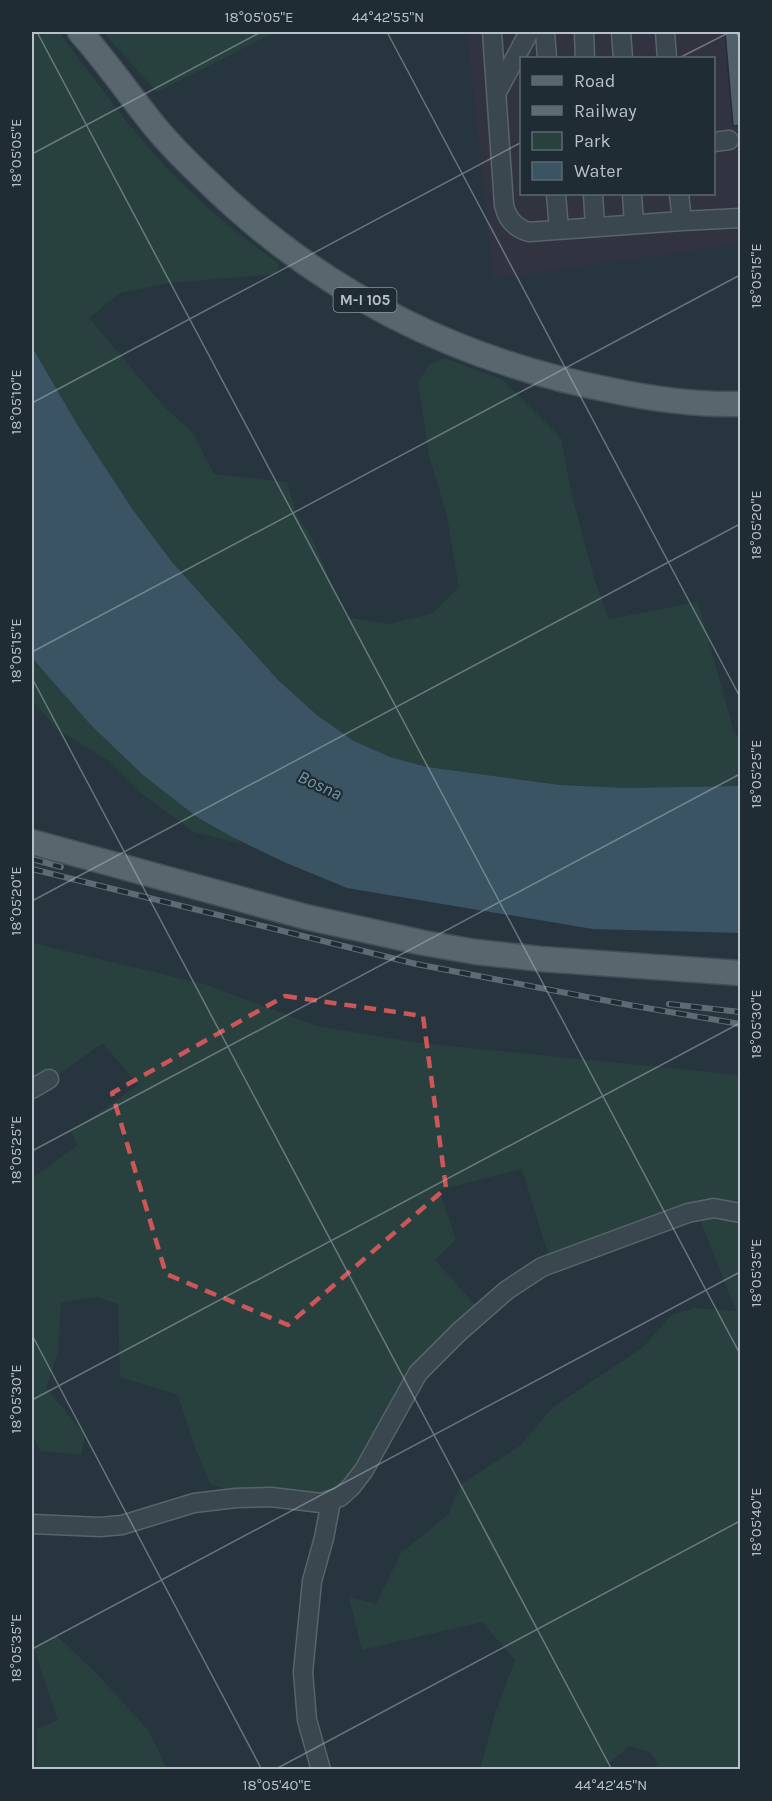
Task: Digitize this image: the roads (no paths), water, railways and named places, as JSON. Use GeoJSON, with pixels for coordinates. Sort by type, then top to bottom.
{"type":"FeatureCollection","features":[{"type":"Feature","properties":{"kind":"main road","name":"M-I 105"},"geometry":{"type":"LineString","coordinates":[[80,32],[157,129],[206,180],[257,227],[314,270],[382,310],[442,340],[509,366],[588,386],[645,397],[741,404]]}},
{"type":"Feature","properties":{"kind":"main road"},"geometry":{"type":"LineString","coordinates":[[32,842],[306,918],[434,945],[541,959],[741,973]]}},
{"type":"Feature","properties":{"kind":"street"},"geometry":{"type":"LineString","coordinates":[[492,32],[505,211],[514,225],[529,232],[741,218]]}},
{"type":"Feature","properties":{"kind":"street"},"geometry":{"type":"LineString","coordinates":[[497,92],[529,32]]}},
{"type":"Feature","properties":{"kind":"street"},"geometry":{"type":"LineString","coordinates":[[545,32],[547,57]]}},
{"type":"Feature","properties":{"kind":"street"},"geometry":{"type":"LineString","coordinates":[[584,32],[585,57]]}},
{"type":"Feature","properties":{"kind":"street"},"geometry":{"type":"LineString","coordinates":[[621,32],[622,57]]}},
{"type":"Feature","properties":{"kind":"street"},"geometry":{"type":"LineString","coordinates":[[664,32],[667,57]]}},
{"type":"Feature","properties":{"kind":"street"},"geometry":{"type":"LineString","coordinates":[[556,195],[559,230]]}},
{"type":"Feature","properties":{"kind":"street"},"geometry":{"type":"LineString","coordinates":[[593,195],[596,227]]}},
{"type":"Feature","properties":{"kind":"street"},"geometry":{"type":"LineString","coordinates":[[632,195],[634,224]]}},
{"type":"Feature","properties":{"kind":"street"},"geometry":{"type":"LineString","coordinates":[[679,195],[682,221]]}},
{"type":"Feature","properties":{"kind":"street"},"geometry":{"type":"LineString","coordinates":[[32,1089],[49,1079]]}},
{"type":"Feature","properties":{"kind":"street"},"geometry":{"type":"LineString","coordinates":[[32,1524],[100,1527],[122,1525],[194,1503],[236,1498],[271,1497],[314,1503],[331,1501],[340,1497],[351,1487],[364,1470],[418,1373],[459,1332],[507,1290],[542,1267],[688,1213],[714,1208],[741,1213]]}},
{"type":"Feature","properties":{"kind":"street"},"geometry":{"type":"LineString","coordinates":[[321,1770],[307,1720],[303,1672],[312,1581],[331,1501]]}},
{"type":"Feature","properties":{"kind":"water","name":"Bosna"},"geometry":{"type":"Polygon","coordinates":[[[32,347],[78,426],[133,510],[172,562],[278,680],[318,716],[354,741],[390,757],[427,767],[560,785],[625,788],[740,786],[740,933],[593,929],[347,888],[234,838],[197,817],[143,775],[91,725],[32,658],[32,347]]]}},
{"type":"Feature","properties":{"kind":"railway"},"geometry":{"type":"LineString","coordinates":[[32,859],[61,867]]}},
{"type":"Feature","properties":{"kind":"railway"},"geometry":{"type":"LineString","coordinates":[[32,869],[416,964],[740,1024]]}},
{"type":"Feature","properties":{"kind":"railway"},"geometry":{"type":"LineString","coordinates":[[669,1004],[740,1012]]}}]}
